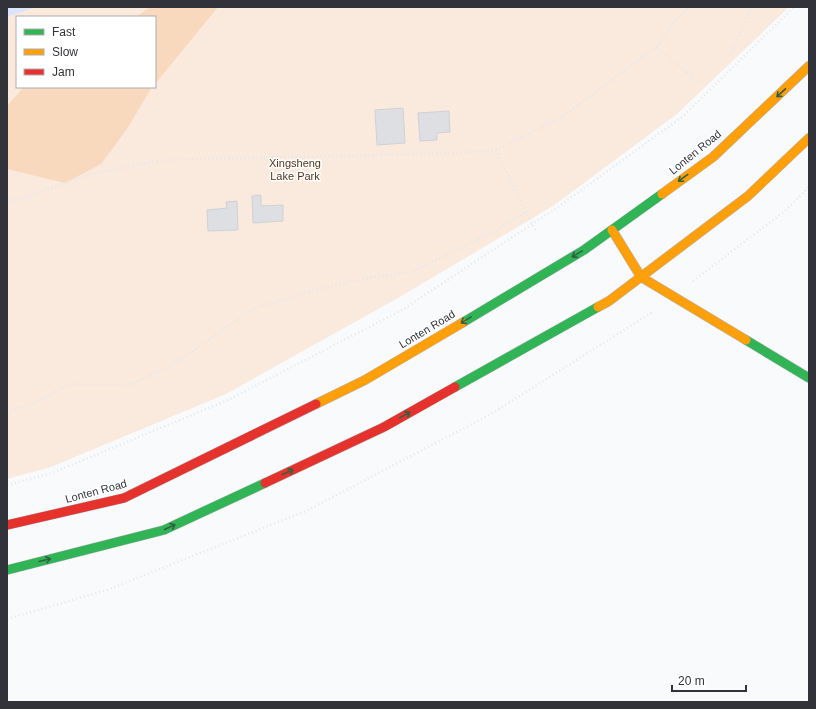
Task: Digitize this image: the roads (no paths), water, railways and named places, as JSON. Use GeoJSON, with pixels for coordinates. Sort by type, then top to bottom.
{"type":"FeatureCollection","features":[{"type":"Feature","properties":{"kind":"main road","name":"Lonten Road"},"geometry":{"type":"LineString","coordinates":[[7,525],[124,498],[365,380],[584,250],[713,156],[809,66]]}},
{"type":"Feature","properties":{"kind":"main road"},"geometry":{"type":"LineString","coordinates":[[7,570],[164,530],[384,427],[609,301],[748,196],[809,138]]}},
{"type":"Feature","properties":{"kind":"main road"},"geometry":{"type":"LineString","coordinates":[[612,230],[641,276],[809,378]]}},
{"type":"Feature","properties":{"kind":"water"},"geometry":{"type":"Polygon","coordinates":[[[7,7],[36,7],[7,17],[7,7]]]}},
{"type":"Feature","properties":{"kind":"park label","name":"Xingsheng Lake Park"},"geometry":{"type":"Point","coordinates":[295,169]}}]}
